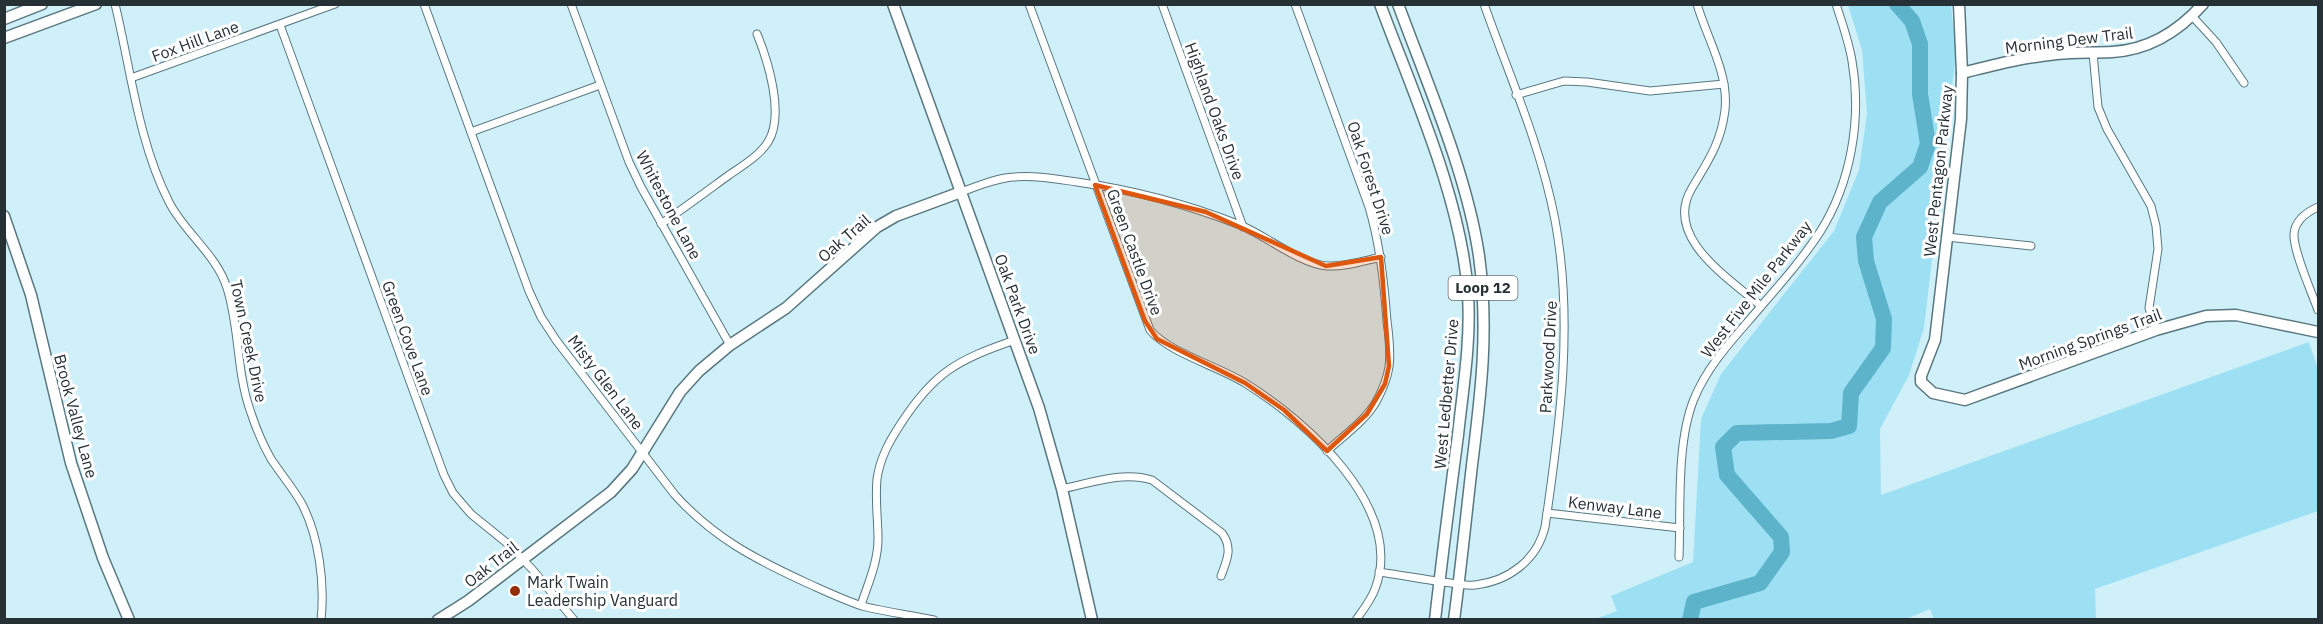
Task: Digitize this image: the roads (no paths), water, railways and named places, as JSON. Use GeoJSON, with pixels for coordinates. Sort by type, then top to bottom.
{"type":"FeatureCollection","features":[{"type":"Feature","properties":{"kind":"street"},"geometry":{"type":"LineString","coordinates":[[4,19],[42,4]]}},
{"type":"Feature","properties":{"kind":"street"},"geometry":{"type":"LineString","coordinates":[[4,38],[96,4]]}},
{"type":"Feature","properties":{"kind":"street","name":"Town Creek Drive"},"geometry":{"type":"LineString","coordinates":[[115,4],[137,111],[156,172],[170,204],[214,264],[227,286],[244,394],[270,458],[302,505],[316,548],[322,600],[321,620]]}},
{"type":"Feature","properties":{"kind":"street","name":"Fox Hill Lane"},"geometry":{"type":"LineString","coordinates":[[131,78],[335,4]]}},
{"type":"Feature","properties":{"kind":"street","name":"Misty Glen Lane"},"geometry":{"type":"LineString","coordinates":[[424,4],[517,258],[541,317],[556,340],[675,495],[695,517],[714,532],[735,546],[788,574],[861,605],[934,620]]}},
{"type":"Feature","properties":{"kind":"street","name":"Whitestone Lane"},"geometry":{"type":"LineString","coordinates":[[571,4],[629,162],[730,345]]}},
{"type":"Feature","properties":{"kind":"street","name":"Oak Park Drive"},"geometry":{"type":"LineString","coordinates":[[893,4],[1040,408],[1062,489],[1092,620]]}},
{"type":"Feature","properties":{"kind":"street","name":"Green Castle Drive"},"geometry":{"type":"LineString","coordinates":[[1029,4],[1145,321],[1157,339],[1245,383],[1284,410],[1327,451],[1353,483],[1372,514],[1380,551],[1379,572],[1375,588],[1356,620]]}},
{"type":"Feature","properties":{"kind":"street","name":"Highland Oaks Drive"},"geometry":{"type":"LineString","coordinates":[[1162,4],[1243,226]]}},
{"type":"Feature","properties":{"kind":"street","name":"Oak Forest Drive"},"geometry":{"type":"LineString","coordinates":[[1295,4],[1369,207],[1381,256],[1390,348],[1385,384],[1375,404],[1327,451]]}},
{"type":"Feature","properties":{"kind":"street","name":"West Ledbetter Drive"},"geometry":{"type":"LineString","coordinates":[[1380,4],[1433,149],[1455,219],[1468,294],[1468,336],[1452,490],[1435,620]]}},
{"type":"Feature","properties":{"kind":"street","name":"West Ledbetter Drive"},"geometry":{"type":"LineString","coordinates":[[1398,4],[1448,143],[1471,216],[1478,254],[1485,335],[1454,620]]}},
{"type":"Feature","properties":{"kind":"street","name":"Parkwood Drive"},"geometry":{"type":"LineString","coordinates":[[1379,572],[1476,585],[1493,580],[1523,565],[1534,555],[1542,541],[1563,379],[1565,297],[1547,185],[1537,150],[1484,4]]}},
{"type":"Feature","properties":{"kind":"street"},"geometry":{"type":"LineString","coordinates":[[1697,4],[1721,69],[1725,107],[1722,129],[1709,163],[1686,200],[1686,228],[1693,243],[1702,254],[1761,306]]}},
{"type":"Feature","properties":{"kind":"street","name":"West Five Mile Parkway"},"geometry":{"type":"LineString","coordinates":[[1679,557],[1685,431],[1693,401],[1705,376],[1721,353],[1795,266],[1821,231],[1846,174],[1855,129],[1855,79],[1850,51],[1836,4]]}},
{"type":"Feature","properties":{"kind":"street","name":"West Pentagon Parkway"},"geometry":{"type":"LineString","coordinates":[[1935,340],[1961,119],[1959,4]]}},
{"type":"Feature","properties":{"kind":"street","name":"Morning Dew Trail"},"geometry":{"type":"LineString","coordinates":[[1962,73],[2024,58],[2114,52],[2149,44],[2178,28],[2203,4]]}},
{"type":"Feature","properties":{"kind":"street"},"geometry":{"type":"LineString","coordinates":[[2192,16],[2226,55],[2244,83]]}},
{"type":"Feature","properties":{"kind":"street","name":"Green Cove Lane"},"geometry":{"type":"LineString","coordinates":[[280,25],[444,475],[453,493],[471,514],[522,558],[574,620]]}},
{"type":"Feature","properties":{"kind":"street"},"geometry":{"type":"LineString","coordinates":[[662,224],[752,159],[768,142],[773,125],[774,97],[767,61],[757,34]]}},
{"type":"Feature","properties":{"kind":"street"},"geometry":{"type":"LineString","coordinates":[[2093,53],[2098,107],[2107,129],[2143,189],[2151,206],[2156,226],[2157,258],[2149,308],[2156,330]]}},
{"type":"Feature","properties":{"kind":"street"},"geometry":{"type":"LineString","coordinates":[[1516,95],[1564,81],[1650,91],[1724,84]]}},
{"type":"Feature","properties":{"kind":"street"},"geometry":{"type":"LineString","coordinates":[[471,132],[600,85]]}},
{"type":"Feature","properties":{"kind":"street"},"geometry":{"type":"LineString","coordinates":[[1433,149],[1448,143]]}},
{"type":"Feature","properties":{"kind":"street","name":"Oak Trail"},"geometry":{"type":"LineString","coordinates":[[438,620],[474,596],[611,492],[632,469],[680,392],[699,371],[730,345],[786,308],[877,227],[896,216],[961,192],[1012,177],[1049,178],[1095,184],[1147,195],[1243,226],[1311,262],[1326,266],[1340,266],[1381,256]]}},
{"type":"Feature","properties":{"kind":"street"},"geometry":{"type":"LineString","coordinates":[[2319,207],[2304,215],[2294,233],[2295,245],[2319,310]]}},
{"type":"Feature","properties":{"kind":"street","name":"Brook Valley Lane"},"geometry":{"type":"LineString","coordinates":[[4,216],[31,295],[70,464],[103,558],[129,620]]}},
{"type":"Feature","properties":{"kind":"street"},"geometry":{"type":"LineString","coordinates":[[1947,237],[2031,246]]}},
{"type":"Feature","properties":{"kind":"street","name":"Morning Springs Trail"},"geometry":{"type":"LineString","coordinates":[[1935,340],[1921,376],[1921,382],[1933,393],[1965,400],[2156,330],[2206,315],[2236,315],[2319,332]]}},
{"type":"Feature","properties":{"kind":"street"},"geometry":{"type":"LineString","coordinates":[[861,605],[876,563],[879,540],[876,502],[878,479],[882,457],[890,441],[915,402],[939,376],[972,356],[1015,340]]}},
{"type":"Feature","properties":{"kind":"street"},"geometry":{"type":"LineString","coordinates":[[1062,489],[1116,477],[1142,477],[1152,480],[1222,533],[1228,541],[1229,550],[1221,576]]}},
{"type":"Feature","properties":{"kind":"street","name":"Kenway Lane"},"geometry":{"type":"LineString","coordinates":[[1547,513],[1680,528]]}},
{"type":"Feature","properties":{"kind":"waterway"},"geometry":{"type":"LineString","coordinates":[[1690,620],[1694,602],[1760,583],[1782,552],[1781,537],[1727,475],[1723,447],[1737,433],[1831,431],[1849,426],[1851,393],[1883,348],[1884,319],[1866,261],[1864,237],[1880,202],[1920,167],[1928,144],[1920,94],[1920,44],[1912,21],[1897,4]]}},
{"type":"Feature","properties":{"kind":"place","name":"Mark Twain Leadership Vanguard"},"geometry":{"type":"Point","coordinates":[515,591]}}]}
